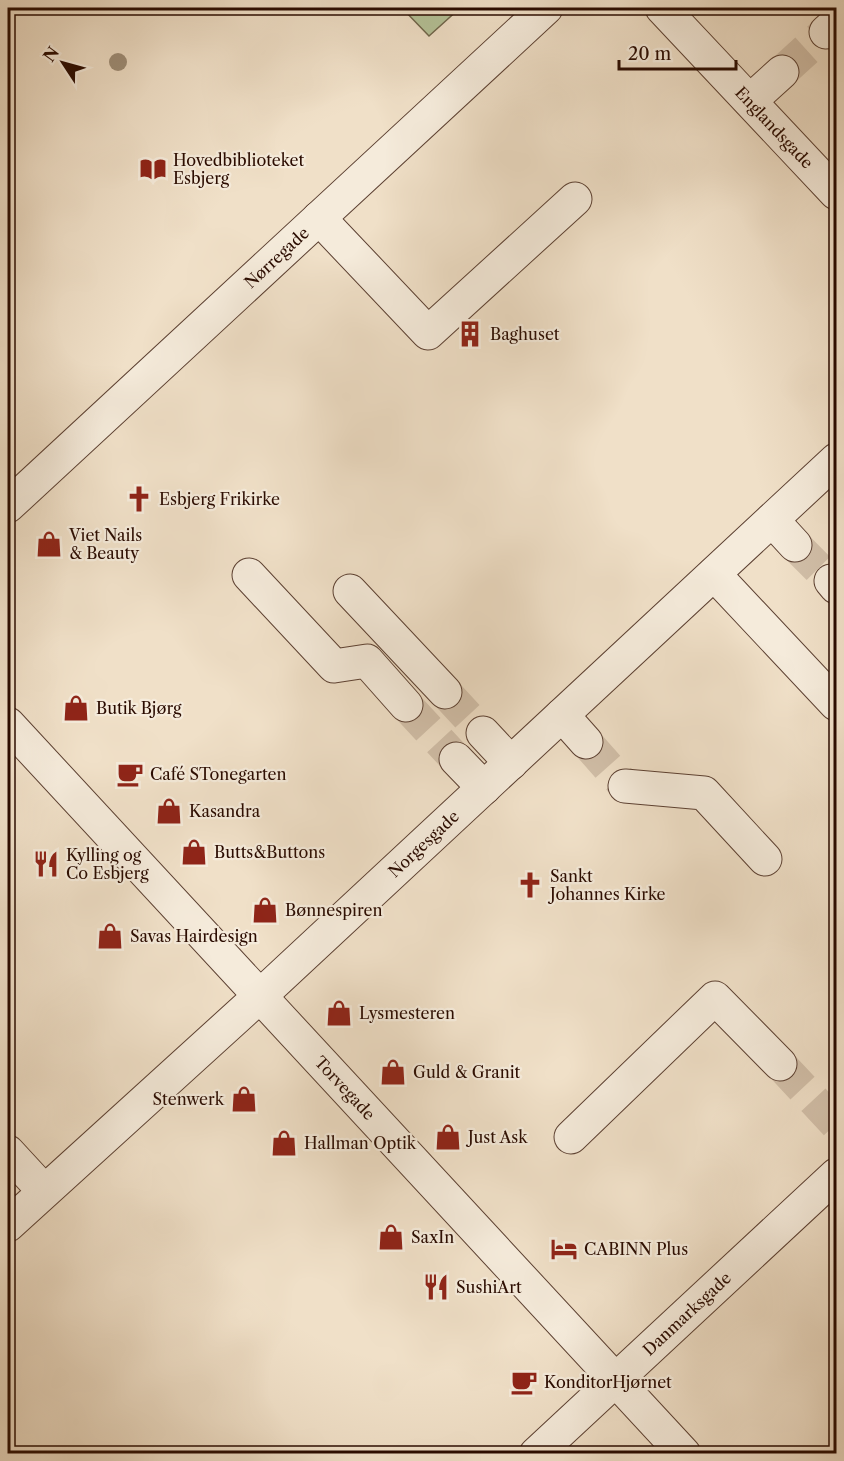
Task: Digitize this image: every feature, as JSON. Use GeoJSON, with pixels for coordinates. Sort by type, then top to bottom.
{"type":"FeatureCollection","features":[{"type":"Feature","properties":{"kind":"street","name":"Nørregade"},"geometry":{"type":"LineString","coordinates":[[8,506],[546,8]]}},
{"type":"Feature","properties":{"kind":"street","name":"Englandsgade"},"geometry":{"type":"LineString","coordinates":[[662,8],[837,193]]}},
{"type":"Feature","properties":{"kind":"street"},"geometry":{"type":"LineString","coordinates":[[750,101],[782,72]]}},
{"type":"Feature","properties":{"kind":"street"},"geometry":{"type":"LineString","coordinates":[[319,218],[428,333],[575,199]]}},
{"type":"Feature","properties":{"kind":"street","name":"Norgesgade"},"geometry":{"type":"LineString","coordinates":[[8,1225],[221,1032],[837,460]]}},
{"type":"Feature","properties":{"kind":"street"},"geometry":{"type":"LineString","coordinates":[[772,520],[795,545]]}},
{"type":"Feature","properties":{"kind":"street"},"geometry":{"type":"LineString","coordinates":[[714,573],[837,704]]}},
{"type":"Feature","properties":{"kind":"street"},"geometry":{"type":"LineString","coordinates":[[249,575],[334,666],[367,661],[406,705]]}},
{"type":"Feature","properties":{"kind":"street"},"geometry":{"type":"LineString","coordinates":[[350,591],[445,692]]}},
{"type":"Feature","properties":{"kind":"street"},"geometry":{"type":"LineString","coordinates":[[562,715],[586,742]]}},
{"type":"Feature","properties":{"kind":"street","name":"Torvegade"},"geometry":{"type":"LineString","coordinates":[[8,724],[684,1454]]}},
{"type":"Feature","properties":{"kind":"street"},"geometry":{"type":"LineString","coordinates":[[483,733],[511,763]]}},
{"type":"Feature","properties":{"kind":"street"},"geometry":{"type":"LineString","coordinates":[[456,759],[484,788]]}},
{"type":"Feature","properties":{"kind":"street"},"geometry":{"type":"LineString","coordinates":[[625,786],[704,793],[765,859]]}},
{"type":"Feature","properties":{"kind":"street"},"geometry":{"type":"LineString","coordinates":[[571,1137],[715,998],[780,1064]]}},
{"type":"Feature","properties":{"kind":"street"},"geometry":{"type":"LineString","coordinates":[[8,1152],[44,1191]]}},
{"type":"Feature","properties":{"kind":"street","name":"Danmarksgade"},"geometry":{"type":"LineString","coordinates":[[536,1454],[837,1175]]}},
{"type":"Feature","properties":{"kind":"green space"},"geometry":{"type":"Polygon","coordinates":[[[402,8],[460,8],[429,36],[402,8]]]}},
{"type":"Feature","properties":{"kind":"tunnel"},"geometry":{"type":"LineString","coordinates":[[782,72],[826,32]]}},
{"type":"Feature","properties":{"kind":"tunnel"},"geometry":{"type":"LineString","coordinates":[[795,545],[831,581]]}},
{"type":"Feature","properties":{"kind":"tunnel"},"geometry":{"type":"LineString","coordinates":[[445,692],[483,733]]}},
{"type":"Feature","properties":{"kind":"tunnel"},"geometry":{"type":"LineString","coordinates":[[406,705],[456,759]]}},
{"type":"Feature","properties":{"kind":"tunnel"},"geometry":{"type":"LineString","coordinates":[[586,742],[625,786]]}},
{"type":"Feature","properties":{"kind":"tunnel"},"geometry":{"type":"LineString","coordinates":[[780,1064],[836,1124]]}},
{"type":"Feature","properties":{"kind":"place","name":"Hovedbiblioteket Esbjerg"},"geometry":{"type":"Point","coordinates":[153,169]}},
{"type":"Feature","properties":{"kind":"place","name":"Baghuset"},"geometry":{"type":"Point","coordinates":[470,334]}},
{"type":"Feature","properties":{"kind":"place","name":"Esbjerg Frikirke"},"geometry":{"type":"Point","coordinates":[139,499]}},
{"type":"Feature","properties":{"kind":"place","name":"Viet Nails & Beauty"},"geometry":{"type":"Point","coordinates":[49,544]}},
{"type":"Feature","properties":{"kind":"place","name":"Butik Bjørg"},"geometry":{"type":"Point","coordinates":[76,708]}},
{"type":"Feature","properties":{"kind":"place","name":"Café STonegarten"},"geometry":{"type":"Point","coordinates":[130,774]}},
{"type":"Feature","properties":{"kind":"place","name":"Kasandra"},"geometry":{"type":"Point","coordinates":[169,811]}},
{"type":"Feature","properties":{"kind":"place","name":"Butts&Buttons"},"geometry":{"type":"Point","coordinates":[194,852]}},
{"type":"Feature","properties":{"kind":"place","name":"Kylling og Co Esbjerg"},"geometry":{"type":"Point","coordinates":[46,864]}},
{"type":"Feature","properties":{"kind":"place","name":"Sankt Johannes Kirke"},"geometry":{"type":"Point","coordinates":[530,885]}},
{"type":"Feature","properties":{"kind":"place","name":"Bønnespiren"},"geometry":{"type":"Point","coordinates":[265,910]}},
{"type":"Feature","properties":{"kind":"place","name":"Savas Hairdesign"},"geometry":{"type":"Point","coordinates":[110,936]}},
{"type":"Feature","properties":{"kind":"place","name":"Lysmesteren"},"geometry":{"type":"Point","coordinates":[339,1013]}},
{"type":"Feature","properties":{"kind":"place","name":"Guld & Granit"},"geometry":{"type":"Point","coordinates":[393,1072]}},
{"type":"Feature","properties":{"kind":"place","name":"Stenwerk"},"geometry":{"type":"Point","coordinates":[244,1099]}},
{"type":"Feature","properties":{"kind":"place","name":"Just Ask"},"geometry":{"type":"Point","coordinates":[448,1137]}},
{"type":"Feature","properties":{"kind":"place","name":"Hallman Optik"},"geometry":{"type":"Point","coordinates":[284,1143]}},
{"type":"Feature","properties":{"kind":"place","name":"SaxIn"},"geometry":{"type":"Point","coordinates":[391,1237]}},
{"type":"Feature","properties":{"kind":"place","name":"CABINN Plus"},"geometry":{"type":"Point","coordinates":[564,1249]}},
{"type":"Feature","properties":{"kind":"place","name":"SushiArt"},"geometry":{"type":"Point","coordinates":[436,1287]}},
{"type":"Feature","properties":{"kind":"place","name":"KonditorHjørnet"},"geometry":{"type":"Point","coordinates":[524,1382]}}]}
